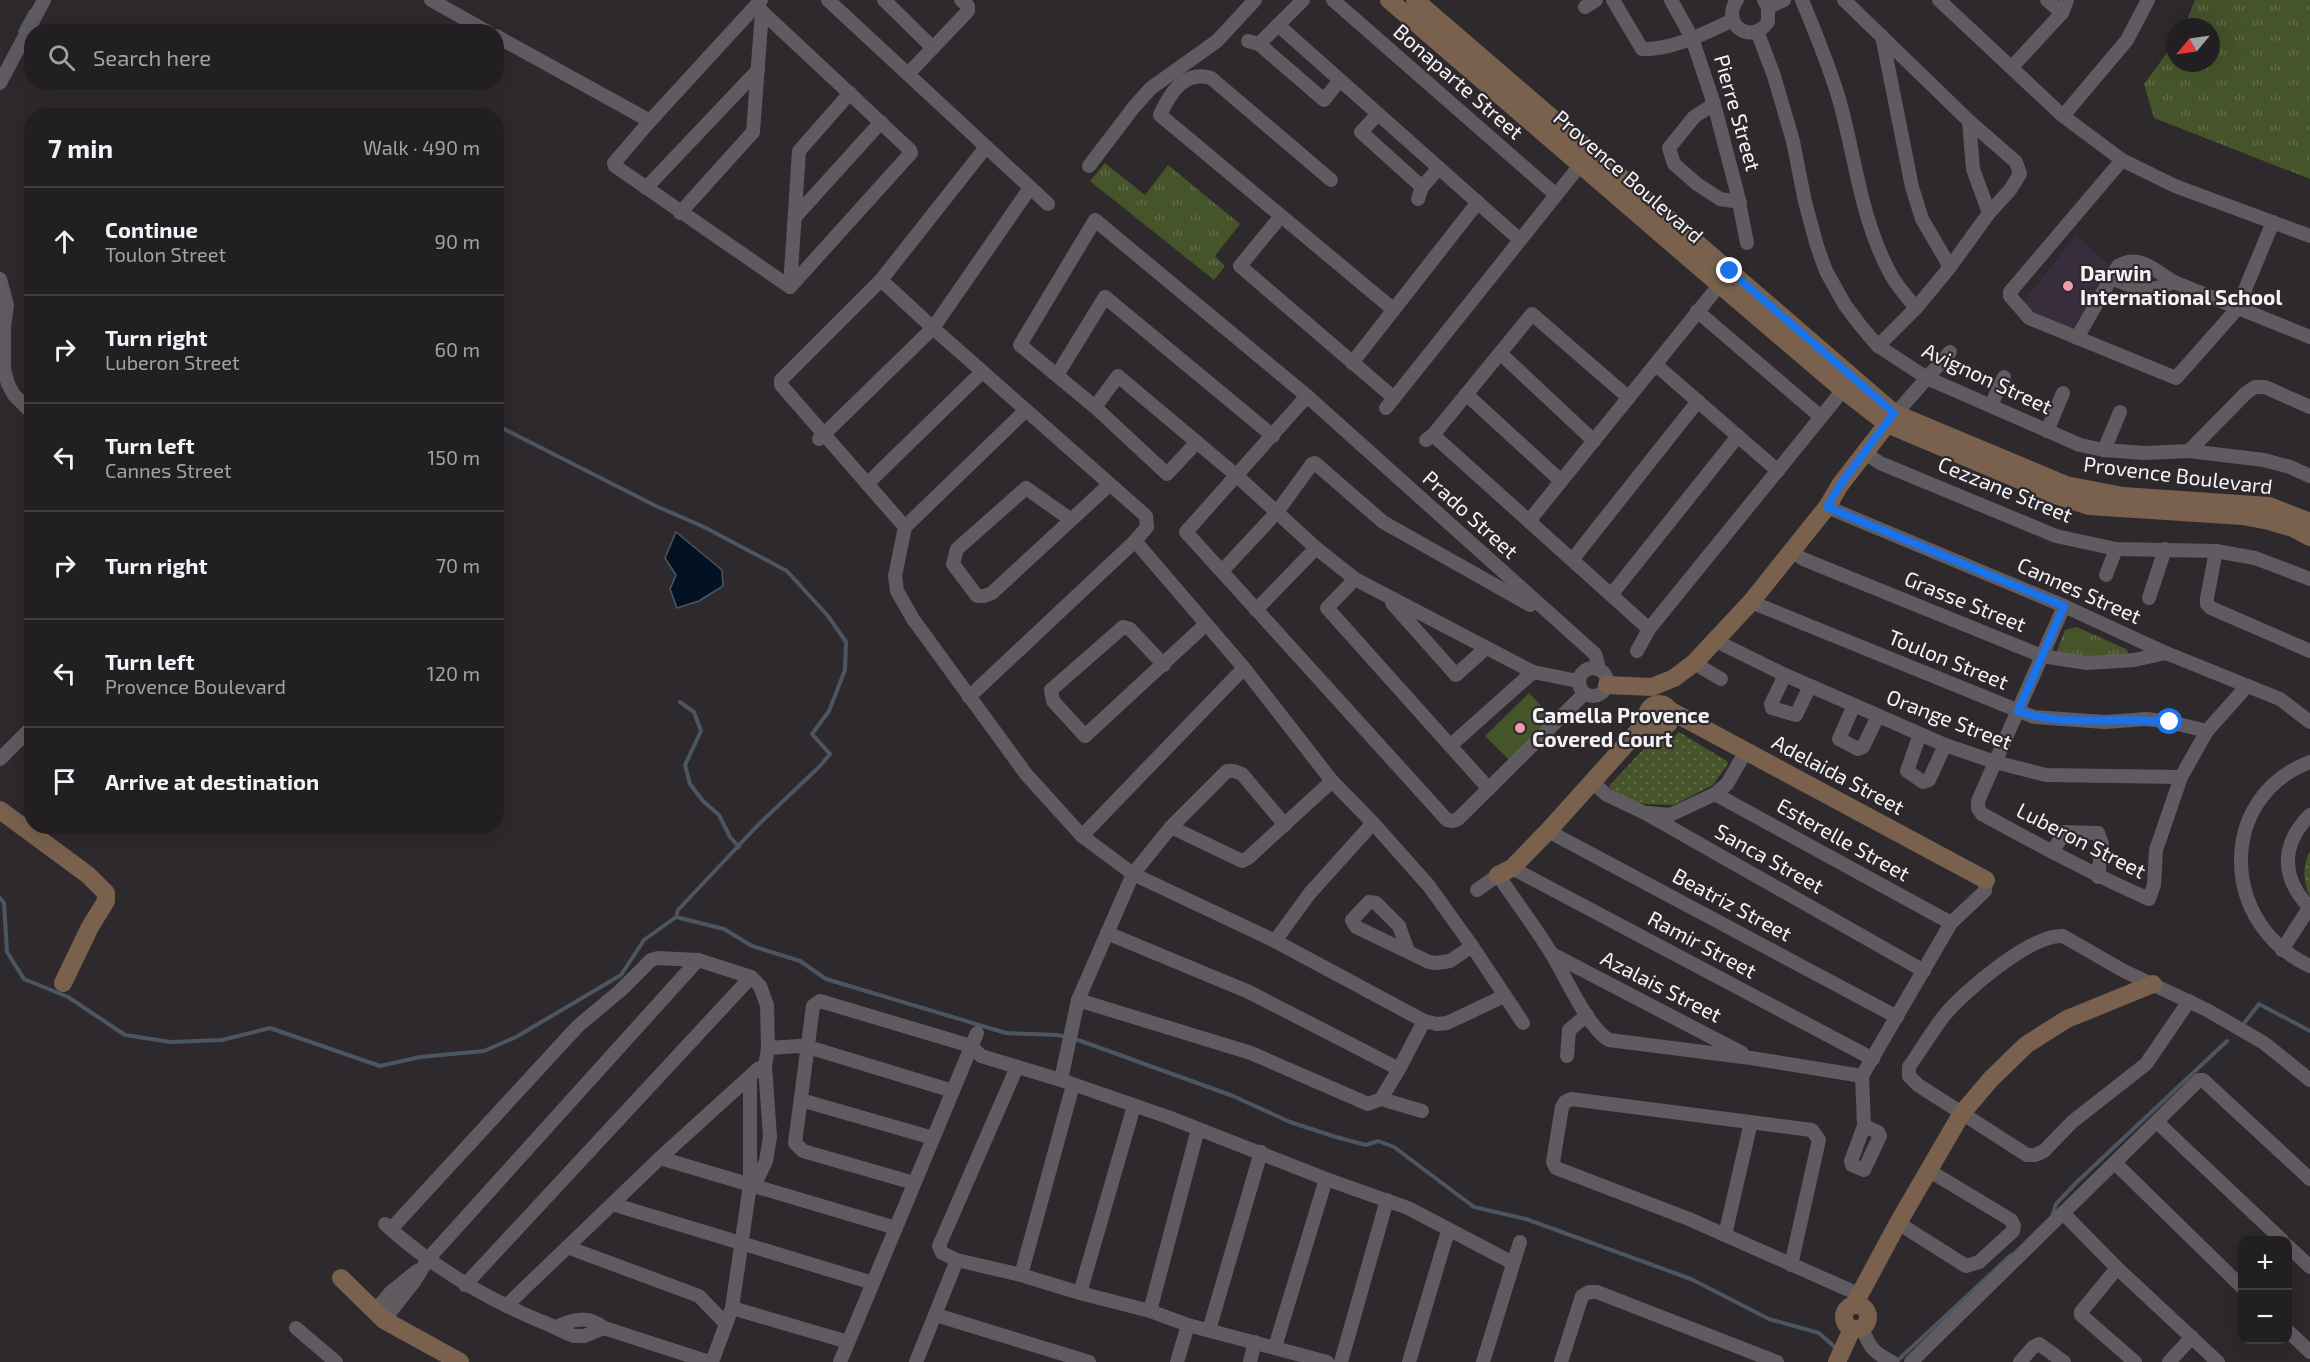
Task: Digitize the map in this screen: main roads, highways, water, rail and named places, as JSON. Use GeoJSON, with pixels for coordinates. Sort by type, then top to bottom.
{"type":"FeatureCollection","features":[{"type":"Feature","properties":{"kind":"water"},"geometry":{"type":"Polygon","coordinates":[[[676,532],[722,570],[723,586],[699,601],[677,608],[670,589],[676,575],[665,558],[676,532]]]}},
{"type":"Feature","properties":{"kind":"waterway"},"geometry":{"type":"LineString","coordinates":[[20,31],[31,11]]}},
{"type":"Feature","properties":{"kind":"waterway"},"geometry":{"type":"LineString","coordinates":[[504,429],[656,506],[704,527],[787,571],[828,616],[846,642],[845,670],[829,711],[812,734],[830,754],[758,825],[678,910],[676,917]]}},
{"type":"Feature","properties":{"kind":"waterway"},"geometry":{"type":"LineString","coordinates":[[680,702],[694,712],[701,731],[685,765],[690,784],[703,801],[719,815],[730,837],[739,847]]}},
{"type":"Feature","properties":{"kind":"waterway"},"geometry":{"type":"LineString","coordinates":[[0,898],[4,903],[7,952],[24,979],[68,997],[125,1035],[171,1042],[222,1040],[270,1028],[380,1066],[420,1057],[484,1051],[516,1037],[621,975],[644,940],[676,917],[724,929],[752,946],[800,961],[826,979],[1006,1033],[1058,1035],[1081,1041],[1233,1096],[1290,1122],[1366,1145],[1378,1141],[1394,1147],[1474,1207],[1526,1219],[1691,1279],[1769,1319],[1819,1333],[1837,1349]]}},
{"type":"Feature","properties":{"kind":"waterway"},"geometry":{"type":"LineString","coordinates":[[2242,1026],[2259,1004],[2310,1031]]}},
{"type":"Feature","properties":{"kind":"waterway"},"geometry":{"type":"LineString","coordinates":[[2052,1217],[2056,1204],[2078,1181],[2227,1041]]}},
{"type":"Feature","properties":{"kind":"waterway"},"geometry":{"type":"LineString","coordinates":[[1896,1362],[2011,1255]]}},
{"type":"Feature","properties":{"kind":"place","name":"Darwin International School"},"geometry":{"type":"Point","coordinates":[2068,286]}},
{"type":"Feature","properties":{"kind":"place","name":"Camella Provence Covered Court"},"geometry":{"type":"Point","coordinates":[1520,728]}}]}
